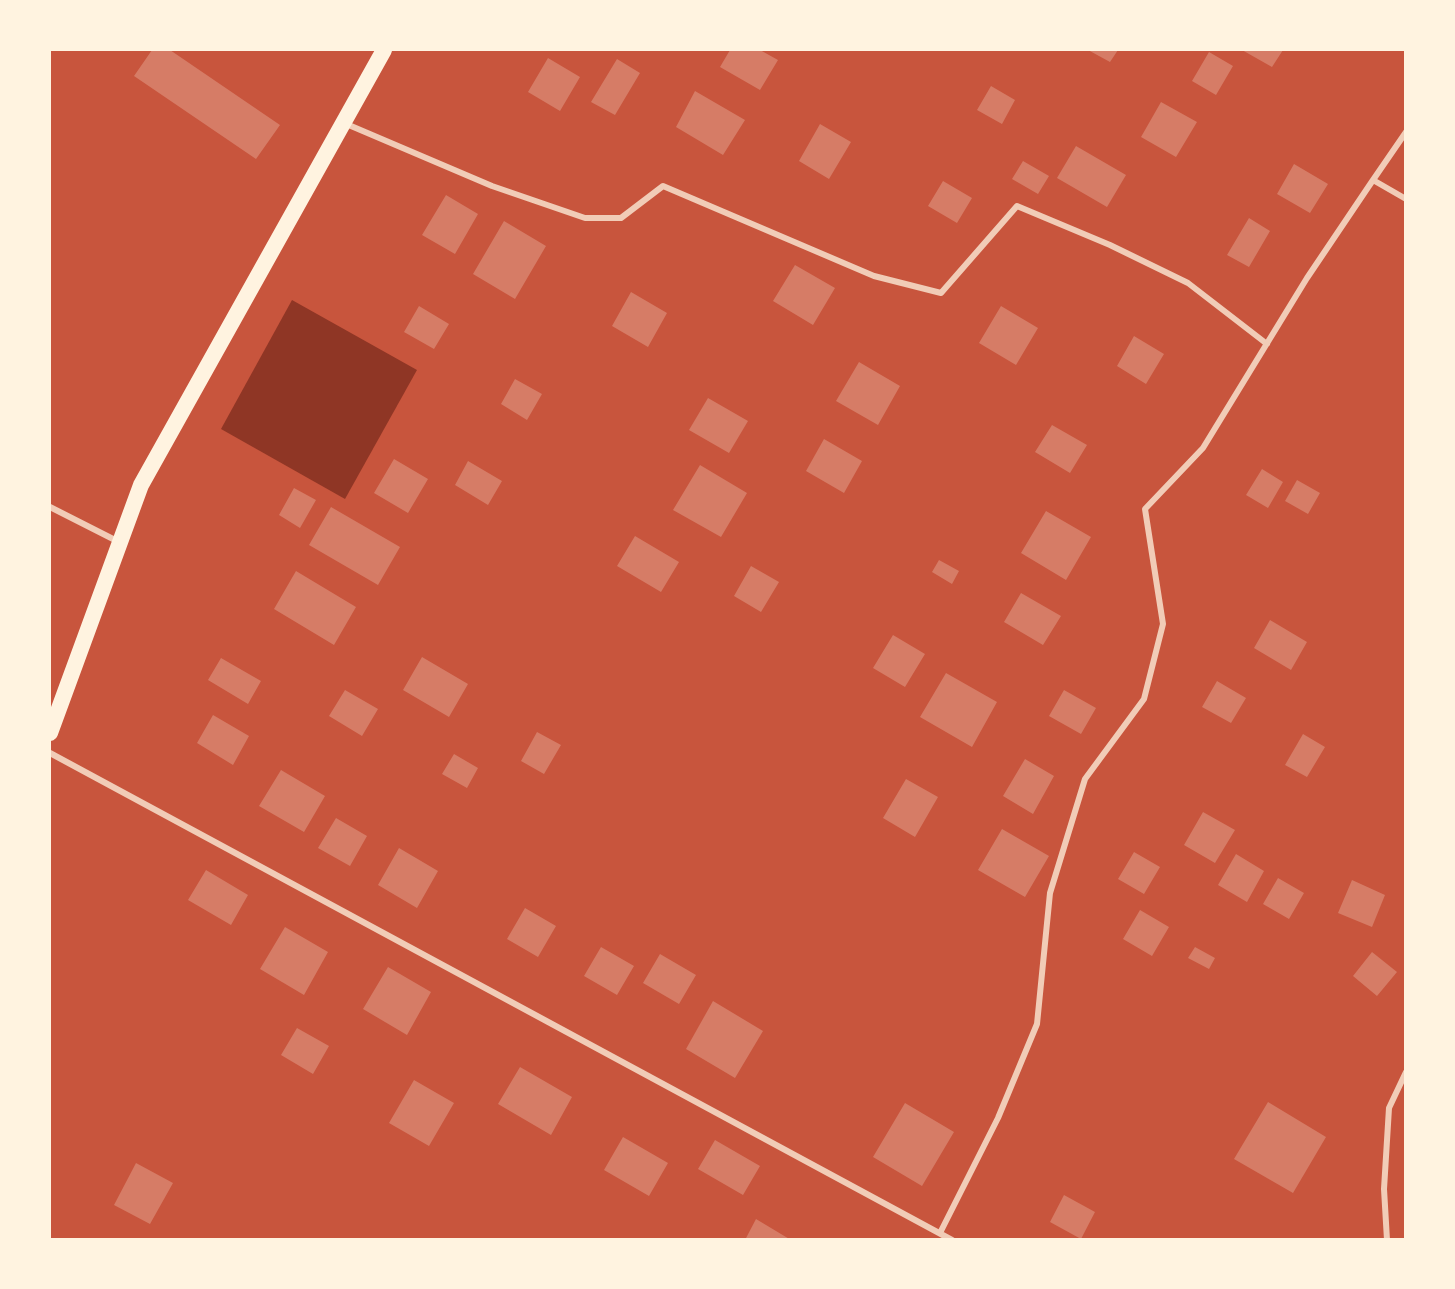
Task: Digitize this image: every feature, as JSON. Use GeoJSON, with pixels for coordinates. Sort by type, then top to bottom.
{"type":"FeatureCollection","features":[{"type":"Feature","properties":{"kind":"highway"},"geometry":{"type":"LineString","coordinates":[[50,733],[141,485],[384,50]]}},
{"type":"Feature","properties":{"kind":"street"},"geometry":{"type":"LineString","coordinates":[[344,123],[492,186],[585,218],[621,218],[663,186],[874,276],[941,292],[1017,206],[1110,245],[1188,283],[1267,344]]}},
{"type":"Feature","properties":{"kind":"street"},"geometry":{"type":"LineString","coordinates":[[940,1233],[998,1119],[1037,1024],[1050,893],[1085,778],[1144,699],[1163,624],[1145,509],[1203,448],[1307,278],[1406,132]]}},
{"type":"Feature","properties":{"kind":"street"},"geometry":{"type":"LineString","coordinates":[[1373,180],[1406,199]]}},
{"type":"Feature","properties":{"kind":"street"},"geometry":{"type":"LineString","coordinates":[[50,507],[120,542]]}},
{"type":"Feature","properties":{"kind":"street"},"geometry":{"type":"LineString","coordinates":[[50,753],[952,1239]]}},
{"type":"Feature","properties":{"kind":"street"},"geometry":{"type":"LineString","coordinates":[[1387,1239],[1384,1189],[1389,1108],[1406,1072]]}},
{"type":"Feature","properties":{"kind":"shaded area"},"geometry":{"type":"Polygon","coordinates":[[[292,300],[417,370],[345,499],[221,429],[292,300]]]}},
{"type":"Feature","properties":{"kind":"building"},"geometry":{"type":"Polygon","coordinates":[[[152,50],[170,50],[280,125],[256,159],[134,76],[152,50]]]}},
{"type":"Feature","properties":{"kind":"building"},"geometry":{"type":"Polygon","coordinates":[[[730,50],[760,50],[778,60],[760,90],[720,67],[730,50]]]}},
{"type":"Feature","properties":{"kind":"building"},"geometry":{"type":"Polygon","coordinates":[[[1088,50],[1118,50],[1110,62],[1088,50]]]}},
{"type":"Feature","properties":{"kind":"building"},"geometry":{"type":"Polygon","coordinates":[[[1242,50],[1283,50],[1272,67],[1242,50]]]}},
{"type":"Feature","properties":{"kind":"building"},"geometry":{"type":"Polygon","coordinates":[[[1209,52],[1233,66],[1216,95],[1192,81],[1209,52]]]}},
{"type":"Feature","properties":{"kind":"building"},"geometry":{"type":"Polygon","coordinates":[[[548,58],[580,77],[560,111],[528,92],[548,58]]]}},
{"type":"Feature","properties":{"kind":"building"},"geometry":{"type":"Polygon","coordinates":[[[617,59],[640,73],[615,115],[591,102],[617,59]]]}},
{"type":"Feature","properties":{"kind":"building"},"geometry":{"type":"Polygon","coordinates":[[[991,86],[1015,100],[1002,124],[977,110],[991,86]]]}},
{"type":"Feature","properties":{"kind":"building"},"geometry":{"type":"Polygon","coordinates":[[[695,91],[745,120],[723,155],[676,127],[695,91]]]}},
{"type":"Feature","properties":{"kind":"building"},"geometry":{"type":"Polygon","coordinates":[[[1161,102],[1197,122],[1176,157],[1141,137],[1161,102]]]}},
{"type":"Feature","properties":{"kind":"building"},"geometry":{"type":"Polygon","coordinates":[[[820,124],[851,142],[829,179],[799,161],[820,124]]]}},
{"type":"Feature","properties":{"kind":"building"},"geometry":{"type":"Polygon","coordinates":[[[1076,146],[1126,175],[1107,207],[1057,178],[1076,146]]]}},
{"type":"Feature","properties":{"kind":"building"},"geometry":{"type":"Polygon","coordinates":[[[1023,161],[1049,176],[1038,194],[1012,179],[1023,161]]]}},
{"type":"Feature","properties":{"kind":"building"},"geometry":{"type":"Polygon","coordinates":[[[1294,164],[1328,184],[1310,213],[1277,194],[1294,164]]]}},
{"type":"Feature","properties":{"kind":"building"},"geometry":{"type":"Polygon","coordinates":[[[943,181],[972,198],[957,223],[928,206],[943,181]]]}},
{"type":"Feature","properties":{"kind":"building"},"geometry":{"type":"Polygon","coordinates":[[[446,195],[478,214],[455,254],[422,235],[446,195]]]}},
{"type":"Feature","properties":{"kind":"building"},"geometry":{"type":"Polygon","coordinates":[[[1249,218],[1270,231],[1249,267],[1227,255],[1249,218]]]}},
{"type":"Feature","properties":{"kind":"building"},"geometry":{"type":"Polygon","coordinates":[[[504,221],[546,246],[515,299],[473,274],[504,221]]]}},
{"type":"Feature","properties":{"kind":"building"},"geometry":{"type":"Polygon","coordinates":[[[795,265],[835,288],[813,325],[773,301],[795,265]]]}},
{"type":"Feature","properties":{"kind":"building"},"geometry":{"type":"Polygon","coordinates":[[[631,292],[667,313],[648,347],[612,326],[631,292]]]}},
{"type":"Feature","properties":{"kind":"building"},"geometry":{"type":"Polygon","coordinates":[[[419,306],[449,324],[434,349],[404,332],[419,306]]]}},
{"type":"Feature","properties":{"kind":"building"},"geometry":{"type":"Polygon","coordinates":[[[1001,306],[1038,328],[1016,365],[979,343],[1001,306]]]}},
{"type":"Feature","properties":{"kind":"building"},"geometry":{"type":"Polygon","coordinates":[[[1134,336],[1164,354],[1146,384],[1117,366],[1134,336]]]}},
{"type":"Feature","properties":{"kind":"building"},"geometry":{"type":"Polygon","coordinates":[[[859,362],[900,386],[878,425],[836,401],[859,362]]]}},
{"type":"Feature","properties":{"kind":"building"},"geometry":{"type":"Polygon","coordinates":[[[515,379],[542,394],[527,420],[501,404],[515,379]]]}},
{"type":"Feature","properties":{"kind":"building"},"geometry":{"type":"Polygon","coordinates":[[[708,398],[748,421],[729,453],[689,430],[708,398]]]}},
{"type":"Feature","properties":{"kind":"building"},"geometry":{"type":"Polygon","coordinates":[[[1052,425],[1087,445],[1070,473],[1035,452],[1052,425]]]}},
{"type":"Feature","properties":{"kind":"building"},"geometry":{"type":"Polygon","coordinates":[[[824,439],[862,461],[844,493],[806,471],[824,439]]]}},
{"type":"Feature","properties":{"kind":"building"},"geometry":{"type":"Polygon","coordinates":[[[394,459],[428,479],[408,513],[374,493],[394,459]]]}},
{"type":"Feature","properties":{"kind":"building"},"geometry":{"type":"Polygon","coordinates":[[[468,461],[502,481],[488,505],[455,485],[468,461]]]}},
{"type":"Feature","properties":{"kind":"building"},"geometry":{"type":"Polygon","coordinates":[[[700,465],[747,493],[721,537],[673,510],[700,465]]]}},
{"type":"Feature","properties":{"kind":"building"},"geometry":{"type":"Polygon","coordinates":[[[1262,469],[1283,482],[1268,508],[1246,495],[1262,469]]]}},
{"type":"Feature","properties":{"kind":"building"},"geometry":{"type":"Polygon","coordinates":[[[1297,480],[1320,493],[1308,514],[1285,501],[1297,480]]]}},
{"type":"Feature","properties":{"kind":"building"},"geometry":{"type":"Polygon","coordinates":[[[294,488],[316,500],[300,528],[279,515],[294,488]]]}},
{"type":"Feature","properties":{"kind":"building"},"geometry":{"type":"Polygon","coordinates":[[[331,507],[400,547],[378,585],[309,545],[331,507]]]}},
{"type":"Feature","properties":{"kind":"building"},"geometry":{"type":"Polygon","coordinates":[[[1046,511],[1091,537],[1066,580],[1021,553],[1046,511]]]}},
{"type":"Feature","properties":{"kind":"building"},"geometry":{"type":"Polygon","coordinates":[[[635,536],[679,562],[661,592],[617,566],[635,536]]]}},
{"type":"Feature","properties":{"kind":"building"},"geometry":{"type":"Polygon","coordinates":[[[939,560],[959,571],[952,584],[932,572],[939,560]]]}},
{"type":"Feature","properties":{"kind":"building"},"geometry":{"type":"Polygon","coordinates":[[[751,566],[779,582],[761,612],[734,596],[751,566]]]}},
{"type":"Feature","properties":{"kind":"building"},"geometry":{"type":"Polygon","coordinates":[[[296,571],[356,607],[334,645],[274,609],[296,571]]]}},
{"type":"Feature","properties":{"kind":"building"},"geometry":{"type":"Polygon","coordinates":[[[1021,593],[1061,616],[1043,645],[1004,622],[1021,593]]]}},
{"type":"Feature","properties":{"kind":"building"},"geometry":{"type":"Polygon","coordinates":[[[1270,620],[1307,642],[1291,670],[1254,648],[1270,620]]]}},
{"type":"Feature","properties":{"kind":"building"},"geometry":{"type":"Polygon","coordinates":[[[893,635],[925,654],[905,687],[873,668],[893,635]]]}},
{"type":"Feature","properties":{"kind":"building"},"geometry":{"type":"Polygon","coordinates":[[[422,657],[468,684],[449,717],[403,690],[422,657]]]}},
{"type":"Feature","properties":{"kind":"building"},"geometry":{"type":"Polygon","coordinates":[[[221,658],[261,681],[248,704],[208,680],[221,658]]]}},
{"type":"Feature","properties":{"kind":"building"},"geometry":{"type":"Polygon","coordinates":[[[946,673],[997,702],[972,747],[920,717],[946,673]]]}},
{"type":"Feature","properties":{"kind":"building"},"geometry":{"type":"Polygon","coordinates":[[[1217,681],[1246,698],[1231,723],[1202,707],[1217,681]]]}},
{"type":"Feature","properties":{"kind":"building"},"geometry":{"type":"Polygon","coordinates":[[[345,690],[378,709],[362,736],[329,716],[345,690]]]}},
{"type":"Feature","properties":{"kind":"building"},"geometry":{"type":"Polygon","coordinates":[[[1064,690],[1096,708],[1081,734],[1049,716],[1064,690]]]}},
{"type":"Feature","properties":{"kind":"building"},"geometry":{"type":"Polygon","coordinates":[[[213,715],[249,736],[233,765],[197,743],[213,715]]]}},
{"type":"Feature","properties":{"kind":"building"},"geometry":{"type":"Polygon","coordinates":[[[537,732],[561,745],[544,774],[521,761],[537,732]]]}},
{"type":"Feature","properties":{"kind":"building"},"geometry":{"type":"Polygon","coordinates":[[[1303,734],[1325,747],[1307,777],[1285,765],[1303,734]]]}},
{"type":"Feature","properties":{"kind":"building"},"geometry":{"type":"Polygon","coordinates":[[[454,754],[478,768],[467,788],[442,774],[454,754]]]}},
{"type":"Feature","properties":{"kind":"building"},"geometry":{"type":"Polygon","coordinates":[[[1025,759],[1054,776],[1033,814],[1003,796],[1025,759]]]}},
{"type":"Feature","properties":{"kind":"building"},"geometry":{"type":"Polygon","coordinates":[[[281,770],[325,796],[304,832],[259,806],[281,770]]]}},
{"type":"Feature","properties":{"kind":"building"},"geometry":{"type":"Polygon","coordinates":[[[906,779],[938,797],[915,837],[883,818],[906,779]]]}},
{"type":"Feature","properties":{"kind":"building"},"geometry":{"type":"Polygon","coordinates":[[[1203,812],[1235,830],[1215,863],[1184,845],[1203,812]]]}},
{"type":"Feature","properties":{"kind":"building"},"geometry":{"type":"Polygon","coordinates":[[[336,818],[367,836],[350,866],[318,848],[336,818]]]}},
{"type":"Feature","properties":{"kind":"building"},"geometry":{"type":"Polygon","coordinates":[[[1002,829],[1049,856],[1025,897],[978,870],[1002,829]]]}},
{"type":"Feature","properties":{"kind":"building"},"geometry":{"type":"Polygon","coordinates":[[[399,848],[438,871],[417,908],[378,885],[399,848]]]}},
{"type":"Feature","properties":{"kind":"building"},"geometry":{"type":"Polygon","coordinates":[[[1134,852],[1160,867],[1144,894],[1118,879],[1134,852]]]}},
{"type":"Feature","properties":{"kind":"building"},"geometry":{"type":"Polygon","coordinates":[[[1236,854],[1264,871],[1247,902],[1218,885],[1236,854]]]}},
{"type":"Feature","properties":{"kind":"building"},"geometry":{"type":"Polygon","coordinates":[[[206,870],[248,895],[231,925],[188,900],[206,870]]]}},
{"type":"Feature","properties":{"kind":"building"},"geometry":{"type":"Polygon","coordinates":[[[1278,878],[1304,893],[1289,919],[1263,904],[1278,878]]]}},
{"type":"Feature","properties":{"kind":"building"},"geometry":{"type":"Polygon","coordinates":[[[1352,880],[1385,895],[1372,927],[1338,913],[1352,880]]]}},
{"type":"Feature","properties":{"kind":"building"},"geometry":{"type":"Polygon","coordinates":[[[525,908],[556,926],[538,957],[507,939],[525,908]]]}},
{"type":"Feature","properties":{"kind":"building"},"geometry":{"type":"Polygon","coordinates":[[[1140,910],[1169,927],[1152,956],[1123,939],[1140,910]]]}},
{"type":"Feature","properties":{"kind":"building"},"geometry":{"type":"Polygon","coordinates":[[[285,927],[328,952],[304,995],[260,969],[285,927]]]}},
{"type":"Feature","properties":{"kind":"building"},"geometry":{"type":"Polygon","coordinates":[[[601,947],[634,966],[617,995],[584,976],[601,947]]]}},
{"type":"Feature","properties":{"kind":"building"},"geometry":{"type":"Polygon","coordinates":[[[1195,947],[1215,958],[1209,969],[1188,958],[1195,947]]]}},
{"type":"Feature","properties":{"kind":"building"},"geometry":{"type":"Polygon","coordinates":[[[1372,952],[1397,972],[1377,996],[1353,976],[1372,952]]]}},
{"type":"Feature","properties":{"kind":"building"},"geometry":{"type":"Polygon","coordinates":[[[660,954],[696,975],[679,1004],[643,983],[660,954]]]}},
{"type":"Feature","properties":{"kind":"building"},"geometry":{"type":"Polygon","coordinates":[[[388,967],[431,992],[407,1035],[363,1009],[388,967]]]}},
{"type":"Feature","properties":{"kind":"building"},"geometry":{"type":"Polygon","coordinates":[[[713,1001],[763,1031],[735,1078],[686,1049],[713,1001]]]}},
{"type":"Feature","properties":{"kind":"building"},"geometry":{"type":"Polygon","coordinates":[[[297,1028],[329,1046],[313,1074],[281,1055],[297,1028]]]}},
{"type":"Feature","properties":{"kind":"building"},"geometry":{"type":"Polygon","coordinates":[[[520,1067],[572,1097],[551,1135],[498,1104],[520,1067]]]}},
{"type":"Feature","properties":{"kind":"building"},"geometry":{"type":"Polygon","coordinates":[[[414,1080],[454,1103],[429,1146],[389,1123],[414,1080]]]}},
{"type":"Feature","properties":{"kind":"building"},"geometry":{"type":"Polygon","coordinates":[[[1268,1102],[1326,1137],[1293,1193],[1234,1159],[1268,1102]]]}},
{"type":"Feature","properties":{"kind":"building"},"geometry":{"type":"Polygon","coordinates":[[[905,1103],[954,1132],[922,1186],[873,1157],[905,1103]]]}},
{"type":"Feature","properties":{"kind":"building"},"geometry":{"type":"Polygon","coordinates":[[[623,1137],[668,1163],[649,1196],[604,1170],[623,1137]]]}},
{"type":"Feature","properties":{"kind":"building"},"geometry":{"type":"Polygon","coordinates":[[[715,1140],[760,1166],[743,1195],[698,1169],[715,1140]]]}},
{"type":"Feature","properties":{"kind":"building"},"geometry":{"type":"Polygon","coordinates":[[[136,1163],[173,1183],[150,1224],[114,1205],[136,1163]]]}},
{"type":"Feature","properties":{"kind":"building"},"geometry":{"type":"Polygon","coordinates":[[[1064,1195],[1095,1212],[1081,1239],[1050,1222],[1064,1195]]]}},
{"type":"Feature","properties":{"kind":"building"},"geometry":{"type":"Polygon","coordinates":[[[756,1219],[791,1240],[745,1240],[756,1219]]]}}]}
